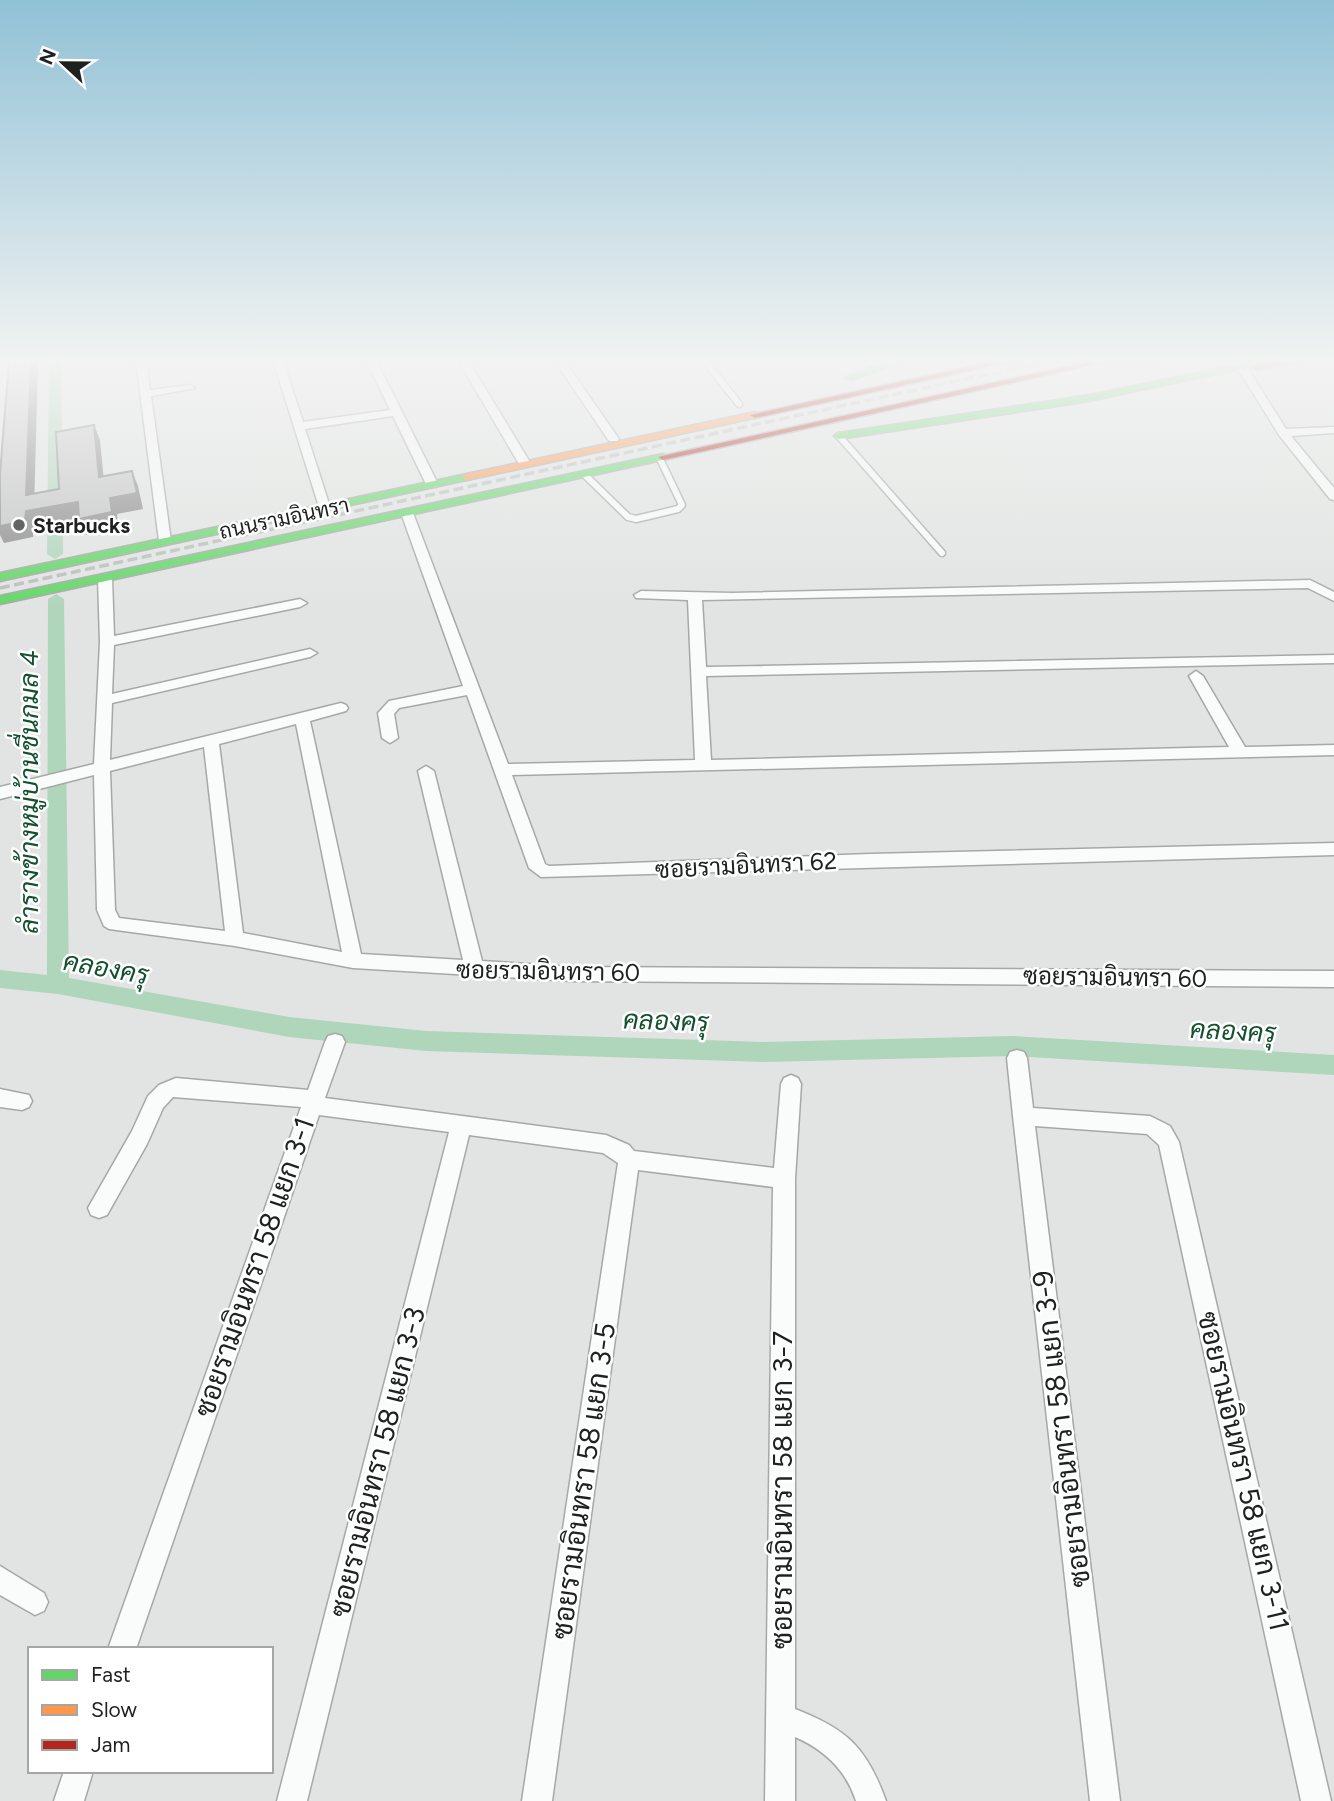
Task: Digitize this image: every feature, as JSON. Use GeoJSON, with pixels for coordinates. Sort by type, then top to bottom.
{"type":"FeatureCollection","features":[{"type":"Feature","properties":{"kind":"main road"},"geometry":{"type":"LineString","coordinates":[[554,458],[598,444]]}},
{"type":"Feature","properties":{"kind":"main road","name":"ถนนรามอินทรา"},"geometry":{"type":"LineString","coordinates":[[0,577],[619,444]]}},
{"type":"Feature","properties":{"kind":"main road","name":"ถนนรามอินทรา"},"geometry":{"type":"LineString","coordinates":[[0,600],[727,444]]}},
{"type":"Feature","properties":{"kind":"main road"},"geometry":{"type":"LineString","coordinates":[[681,454],[768,444]]}},
{"type":"Feature","properties":{"kind":"street"},"geometry":{"type":"LineString","coordinates":[[152,444],[165,541]]}},
{"type":"Feature","properties":{"kind":"street"},"geometry":{"type":"LineString","coordinates":[[306,444],[324,507]]}},
{"type":"Feature","properties":{"kind":"street"},"geometry":{"type":"LineString","coordinates":[[412,444],[432,484]]}},
{"type":"Feature","properties":{"kind":"street"},"geometry":{"type":"LineString","coordinates":[[513,444],[525,464]]}},
{"type":"Feature","properties":{"kind":"street"},"geometry":{"type":"LineString","coordinates":[[1292,444],[1334,496]]}},
{"type":"Feature","properties":{"kind":"street","name":"ซอยรามอินทรา 62"},"geometry":{"type":"LineString","coordinates":[[407,513],[538,868],[559,874],[870,860],[1334,849]]}},
{"type":"Feature","properties":{"kind":"street","name":"ซอยรามอินทรา 60"},"geometry":{"type":"LineString","coordinates":[[105,578],[107,642],[102,768],[106,910],[110,921],[121,926],[235,939],[353,961],[475,970],[572,974],[1334,979]]}},
{"type":"Feature","properties":{"kind":"street"},"geometry":{"type":"LineString","coordinates":[[641,595],[695,598],[1299,584],[1318,587],[1334,597]]}},
{"type":"Feature","properties":{"kind":"street"},"geometry":{"type":"LineString","coordinates":[[695,598],[703,764]]}},
{"type":"Feature","properties":{"kind":"street"},"geometry":{"type":"LineString","coordinates":[[107,642],[300,603]]}},
{"type":"Feature","properties":{"kind":"street"},"geometry":{"type":"LineString","coordinates":[[106,700],[310,653]]}},
{"type":"Feature","properties":{"kind":"street"},"geometry":{"type":"LineString","coordinates":[[698,672],[1334,659]]}},
{"type":"Feature","properties":{"kind":"street"},"geometry":{"type":"LineString","coordinates":[[1196,676],[1240,751]]}},
{"type":"Feature","properties":{"kind":"street"},"geometry":{"type":"LineString","coordinates":[[390,738],[386,713],[394,704],[472,690]]}},
{"type":"Feature","properties":{"kind":"street"},"geometry":{"type":"LineString","coordinates":[[0,793],[341,708]]}},
{"type":"Feature","properties":{"kind":"street"},"geometry":{"type":"LineString","coordinates":[[302,719],[353,961]]}},
{"type":"Feature","properties":{"kind":"street"},"geometry":{"type":"LineString","coordinates":[[211,740],[235,939]]}},
{"type":"Feature","properties":{"kind":"street"},"geometry":{"type":"LineString","coordinates":[[503,770],[1334,750]]}},
{"type":"Feature","properties":{"kind":"street"},"geometry":{"type":"LineString","coordinates":[[426,771],[475,970]]}},
{"type":"Feature","properties":{"kind":"street"},"geometry":{"type":"LineString","coordinates":[[99,1208],[140,1137],[155,1102],[166,1091],[176,1087],[312,1102],[335,1042]]}},
{"type":"Feature","properties":{"kind":"street","name":"ซอยรามอินทรา 58 แยก 3-9"},"geometry":{"type":"LineString","coordinates":[[1017,1058],[1105,1801]]}},
{"type":"Feature","properties":{"kind":"street","name":"ซอยรามอินทรา 58 แยก 3-7"},"geometry":{"type":"LineString","coordinates":[[779,1801],[784,1179],[791,1084]]}},
{"type":"Feature","properties":{"kind":"street"},"geometry":{"type":"LineString","coordinates":[[0,1098],[22,1101]]}},
{"type":"Feature","properties":{"kind":"street","name":"ซอยรามอินทรา 58 แยก 3-1"},"geometry":{"type":"LineString","coordinates":[[123,1647],[312,1102],[606,1144],[622,1152],[629,1160],[673,1163],[784,1179]]}},
{"type":"Feature","properties":{"kind":"street","name":"ซอยรามอินทรา 58 แยก 3-11"},"geometry":{"type":"LineString","coordinates":[[1023,1116],[1150,1125],[1163,1133],[1169,1142],[1322,1796]]}},
{"type":"Feature","properties":{"kind":"street","name":"ซอยรามอินทรา 58 แยก 3-3"},"geometry":{"type":"LineString","coordinates":[[292,1801],[461,1124]]}},
{"type":"Feature","properties":{"kind":"street","name":"ซอยรามอินทรา 58 แยก 3-5"},"geometry":{"type":"LineString","coordinates":[[537,1801],[629,1160]]}},
{"type":"Feature","properties":{"kind":"street"},"geometry":{"type":"LineString","coordinates":[[0,1579],[35,1602]]}},
{"type":"Feature","properties":{"kind":"street"},"geometry":{"type":"LineString","coordinates":[[781,1718],[820,1731],[848,1755],[866,1782],[871,1801]]}},
{"type":"Feature","properties":{"kind":"street"},"geometry":{"type":"LineString","coordinates":[[69,1801],[78,1773]]}},
{"type":"Feature","properties":{"kind":"lane"},"geometry":{"type":"LineString","coordinates":[[846,444],[942,554]]}},
{"type":"Feature","properties":{"kind":"lane"},"geometry":{"type":"LineString","coordinates":[[585,475],[628,517],[636,519],[678,509],[682,505],[660,459]]}},
{"type":"Feature","properties":{"kind":"building"},"geometry":{"type":"Polygon","coordinates":[[[2,444],[28,444],[26,495],[59,489],[57,444],[96,444],[99,477],[132,471],[137,493],[110,498],[112,512],[79,519],[78,502],[26,511],[25,521],[0,526],[2,444]]]}},
{"type":"Feature","properties":{"kind":"waterway","name":"ลำรางข้างหมู่บ้านชื่นกมล 4"},"geometry":{"type":"LineString","coordinates":[[55,444],[55,554]]}},
{"type":"Feature","properties":{"kind":"waterway","name":"ลำรางข้างหมู่บ้านชื่นกมล 4"},"geometry":{"type":"LineString","coordinates":[[56,599],[58,985]]}},
{"type":"Feature","properties":{"kind":"waterway","name":"คลองครุ"},"geometry":{"type":"LineString","coordinates":[[0,979],[58,985]]}},
{"type":"Feature","properties":{"kind":"waterway","name":"คลองครุ"},"geometry":{"type":"LineString","coordinates":[[58,985],[289,1027],[426,1041],[764,1052],[1012,1046],[1334,1065]]}},
{"type":"Feature","properties":{"kind":"railway"},"geometry":{"type":"LineString","coordinates":[[0,588],[665,444]]}},
{"type":"Feature","properties":{"kind":"traffic: fast"},"geometry":{"type":"LineString","coordinates":[[0,600],[663,457]]}},
{"type":"Feature","properties":{"kind":"traffic: fast"},"geometry":{"type":"LineString","coordinates":[[0,577],[467,477]]}},
{"type":"Feature","properties":{"kind":"traffic: slow"},"geometry":{"type":"LineString","coordinates":[[467,477],[620,444]]}},
{"type":"Feature","properties":{"kind":"traffic: jam"},"geometry":{"type":"LineString","coordinates":[[663,457],[723,444]]}},
{"type":"Feature","properties":{"kind":"place","name":"Starbucks"},"geometry":{"type":"Point","coordinates":[19,525]}}]}
